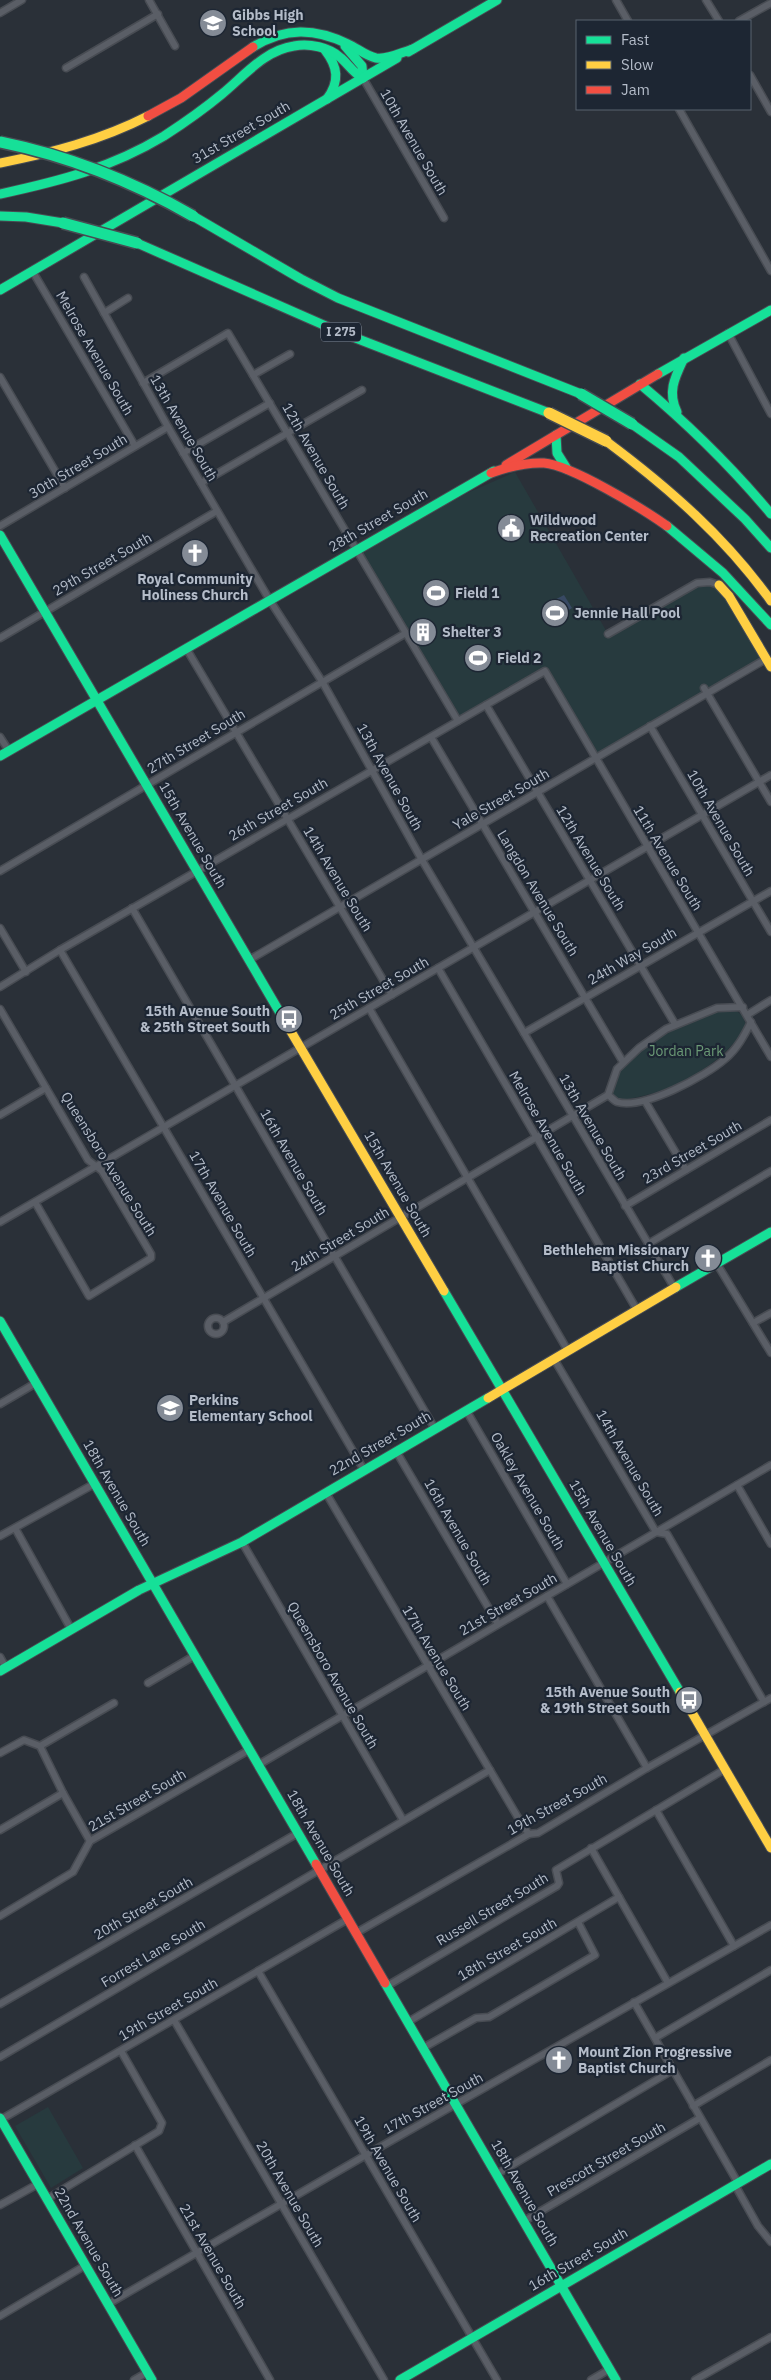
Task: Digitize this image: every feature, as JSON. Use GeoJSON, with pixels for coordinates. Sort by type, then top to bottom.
{"type":"FeatureCollection","features":[{"type":"Feature","properties":{"kind":"main road","name":"31st Street South"},"geometry":{"type":"LineString","coordinates":[[0,290],[497,0]]}},
{"type":"Feature","properties":{"kind":"main road"},"geometry":{"type":"LineString","coordinates":[[0,163],[84,143],[147,118],[181,98],[266,39],[297,30],[317,32],[336,37],[376,58],[387,57],[413,49]]}},
{"type":"Feature","properties":{"kind":"main road"},"geometry":{"type":"LineString","coordinates":[[0,194],[70,178],[124,158],[193,117],[256,65],[278,50],[305,45],[335,53],[354,74],[363,78],[362,66],[336,37]]}},
{"type":"Feature","properties":{"kind":"main road"},"geometry":{"type":"LineString","coordinates":[[325,50],[333,60],[337,74],[336,87],[327,99]]}},
{"type":"Feature","properties":{"kind":"main road","name":"I 275"},"geometry":{"type":"LineString","coordinates":[[0,142],[72,159],[124,178],[336,297],[391,321],[511,365],[581,394],[632,424],[679,457],[744,519],[771,548]]}},
{"type":"Feature","properties":{"kind":"main road","name":"I 275"},"geometry":{"type":"LineString","coordinates":[[0,216],[26,217],[63,223],[136,243],[335,330],[549,413],[606,441],[662,482],[689,506],[725,542],[771,601]]}},
{"type":"Feature","properties":{"kind":"main road","name":"28th Street South"},"geometry":{"type":"LineString","coordinates":[[4,754],[359,550],[684,358],[771,310]]}},
{"type":"Feature","properties":{"kind":"main road"},"geometry":{"type":"LineString","coordinates":[[681,418],[674,407],[670,395],[671,383],[684,358]]}},
{"type":"Feature","properties":{"kind":"main road"},"geometry":{"type":"LineString","coordinates":[[640,384],[681,418],[740,477],[771,514]]}},
{"type":"Feature","properties":{"kind":"main road"},"geometry":{"type":"LineString","coordinates":[[556,435],[555,447],[558,457],[572,473]]}},
{"type":"Feature","properties":{"kind":"main road"},"geometry":{"type":"LineString","coordinates":[[491,473],[530,462],[552,464],[572,473],[668,526],[728,578],[771,625]]}},
{"type":"Feature","properties":{"kind":"main road","name":"15th Avenue South"},"geometry":{"type":"LineString","coordinates":[[0,535],[771,1848]]}},
{"type":"Feature","properties":{"kind":"main road"},"geometry":{"type":"LineString","coordinates":[[719,585],[729,596],[769,663]]}},
{"type":"Feature","properties":{"kind":"main road","name":"22nd Street South"},"geometry":{"type":"LineString","coordinates":[[2,1665],[71,1630],[152,1584],[242,1542],[771,1232]]}},
{"type":"Feature","properties":{"kind":"main road","name":"18th Avenue South"},"geometry":{"type":"LineString","coordinates":[[0,1321],[616,2380]]}},
{"type":"Feature","properties":{"kind":"main road","name":"22nd Avenue South"},"geometry":{"type":"LineString","coordinates":[[0,2119],[150,2376]]}},
{"type":"Feature","properties":{"kind":"main road","name":"16th Street South"},"geometry":{"type":"LineString","coordinates":[[400,2380],[771,2164]]}},
{"type":"Feature","properties":{"kind":"street"},"geometry":{"type":"LineString","coordinates":[[0,13],[22,0]]}},
{"type":"Feature","properties":{"kind":"street"},"geometry":{"type":"LineString","coordinates":[[149,0],[175,46]]}},
{"type":"Feature","properties":{"kind":"street"},"geometry":{"type":"LineString","coordinates":[[616,0],[627,20]]}},
{"type":"Feature","properties":{"kind":"street"},"geometry":{"type":"LineString","coordinates":[[706,0],[718,20]]}},
{"type":"Feature","properties":{"kind":"street"},"geometry":{"type":"LineString","coordinates":[[741,20],[771,3]]}},
{"type":"Feature","properties":{"kind":"street"},"geometry":{"type":"LineString","coordinates":[[66,68],[158,14]]}},
{"type":"Feature","properties":{"kind":"street"},"geometry":{"type":"LineString","coordinates":[[751,77],[771,112]]}},
{"type":"Feature","properties":{"kind":"street","name":"10th Avenue South"},"geometry":{"type":"LineString","coordinates":[[363,78],[444,218]]}},
{"type":"Feature","properties":{"kind":"street"},"geometry":{"type":"LineString","coordinates":[[680,110],[771,271]]}},
{"type":"Feature","properties":{"kind":"street","name":"Melrose Avenue South"},"geometry":{"type":"LineString","coordinates":[[32,272],[135,446]]}},
{"type":"Feature","properties":{"kind":"street","name":"13th Avenue South"},"geometry":{"type":"LineString","coordinates":[[84,277],[201,484],[269,600],[323,683],[422,860],[675,1288]]}},
{"type":"Feature","properties":{"kind":"street"},"geometry":{"type":"LineString","coordinates":[[104,313],[128,298]]}},
{"type":"Feature","properties":{"kind":"street","name":"12th Avenue South"},"geometry":{"type":"LineString","coordinates":[[143,383],[228,333],[343,528],[359,550],[458,721]]}},
{"type":"Feature","properties":{"kind":"street"},"geometry":{"type":"LineString","coordinates":[[728,333],[771,414]]}},
{"type":"Feature","properties":{"kind":"street"},"geometry":{"type":"LineString","coordinates":[[254,375],[290,354]]}},
{"type":"Feature","properties":{"kind":"street"},"geometry":{"type":"LineString","coordinates":[[0,376],[65,488]]}},
{"type":"Feature","properties":{"kind":"street"},"geometry":{"type":"LineString","coordinates":[[201,484],[362,390]]}},
{"type":"Feature","properties":{"kind":"street"},"geometry":{"type":"LineString","coordinates":[[183,453],[270,403]]}},
{"type":"Feature","properties":{"kind":"street","name":"30th Street South"},"geometry":{"type":"LineString","coordinates":[[0,526],[168,427]]}},
{"type":"Feature","properties":{"kind":"street","name":"29th Street South"},"geometry":{"type":"LineString","coordinates":[[0,638],[217,511]]}},
{"type":"Feature","properties":{"kind":"street"},"geometry":{"type":"LineString","coordinates":[[608,634],[697,583],[710,582],[719,585]]}},
{"type":"Feature","properties":{"kind":"street","name":"27th Street South"},"geometry":{"type":"LineString","coordinates":[[0,871],[406,633]]}},
{"type":"Feature","properties":{"kind":"street","name":"14th Avenue South"},"geometry":{"type":"LineString","coordinates":[[186,648],[392,995]]}},
{"type":"Feature","properties":{"kind":"street","name":"Yale Street South"},"geometry":{"type":"LineString","coordinates":[[249,960],[650,726],[706,691],[769,663]]}},
{"type":"Feature","properties":{"kind":"street","name":"26th Street South"},"geometry":{"type":"LineString","coordinates":[[0,987],[132,908],[545,671]]}},
{"type":"Feature","properties":{"kind":"street","name":"11th Avenue South"},"geometry":{"type":"LineString","coordinates":[[545,671],[771,1057]]}},
{"type":"Feature","properties":{"kind":"street"},"geometry":{"type":"LineString","coordinates":[[706,691],[771,802]]}},
{"type":"Feature","properties":{"kind":"street","name":"12th Avenue South"},"geometry":{"type":"LineString","coordinates":[[486,705],[676,1024]]}},
{"type":"Feature","properties":{"kind":"street","name":"10th Avenue South"},"geometry":{"type":"LineString","coordinates":[[650,726],[771,932]]}},
{"type":"Feature","properties":{"kind":"street"},"geometry":{"type":"LineString","coordinates":[[0,737],[4,754]]}},
{"type":"Feature","properties":{"kind":"street","name":"Langdon Avenue South"},"geometry":{"type":"LineString","coordinates":[[431,737],[623,1062]]}},
{"type":"Feature","properties":{"kind":"street","name":"25th Street South"},"geometry":{"type":"LineString","coordinates":[[0,1222],[771,775]]}},
{"type":"Feature","properties":{"kind":"street"},"geometry":{"type":"LineString","coordinates":[[753,902],[771,891]]}},
{"type":"Feature","properties":{"kind":"street","name":"24th Way South"},"geometry":{"type":"LineString","coordinates":[[524,1033],[753,902]]}},
{"type":"Feature","properties":{"kind":"street","name":"16th Avenue South"},"geometry":{"type":"LineString","coordinates":[[132,908],[435,1429]]}},
{"type":"Feature","properties":{"kind":"street"},"geometry":{"type":"LineString","coordinates":[[0,928],[26,972]]}},
{"type":"Feature","properties":{"kind":"street","name":"17th Avenue South"},"geometry":{"type":"LineString","coordinates":[[60,950],[364,1470]]}},
{"type":"Feature","properties":{"kind":"street","name":"Melrose Avenue South"},"geometry":{"type":"LineString","coordinates":[[438,968],[637,1310]]}},
{"type":"Feature","properties":{"kind":"street"},"geometry":{"type":"LineString","coordinates":[[743,1007],[717,1008],[676,1024],[639,1048],[623,1062],[613,1077],[608,1095],[615,1102],[645,1100],[674,1090],[718,1065],[740,1042],[749,1018],[771,1000]]}},
{"type":"Feature","properties":{"kind":"street"},"geometry":{"type":"LineString","coordinates":[[369,1008],[568,1351]]}},
{"type":"Feature","properties":{"kind":"street","name":"Queensboro Avenue South"},"geometry":{"type":"LineString","coordinates":[[0,1009],[88,1160],[102,1171],[151,1254],[149,1261],[89,1296],[35,1202]]}},
{"type":"Feature","properties":{"kind":"street"},"geometry":{"type":"LineString","coordinates":[[0,1116],[46,1088]]}},
{"type":"Feature","properties":{"kind":"street","name":"24th Street South"},"geometry":{"type":"LineString","coordinates":[[223,1322],[608,1095]]}},
{"type":"Feature","properties":{"kind":"street"},"geometry":{"type":"LineString","coordinates":[[645,1100],[686,1170]]}},
{"type":"Feature","properties":{"kind":"street","name":"23rd Street South"},"geometry":{"type":"LineString","coordinates":[[625,1206],[771,1120]]}},
{"type":"Feature","properties":{"kind":"street"},"geometry":{"type":"LineString","coordinates":[[648,1244],[771,1171]]}},
{"type":"Feature","properties":{"kind":"street"},"geometry":{"type":"LineString","coordinates":[[717,1264],[771,1353]]}},
{"type":"Feature","properties":{"kind":"street"},"geometry":{"type":"LineString","coordinates":[[753,1323],[771,1313]]}},
{"type":"Feature","properties":{"kind":"street","name":"14th Avenue South"},"geometry":{"type":"LineString","coordinates":[[554,1359],[656,1532],[667,1534],[764,1702]]}},
{"type":"Feature","properties":{"kind":"street"},"geometry":{"type":"LineString","coordinates":[[0,1404],[36,1384]]}},
{"type":"Feature","properties":{"kind":"street","name":"Oakley Avenue South"},"geometry":{"type":"LineString","coordinates":[[466,1410],[567,1584]]}},
{"type":"Feature","properties":{"kind":"street","name":"16th Avenue South"},"geometry":{"type":"LineString","coordinates":[[396,1451],[498,1624]]}},
{"type":"Feature","properties":{"kind":"street","name":"21st Street South"},"geometry":{"type":"LineString","coordinates":[[258,1765],[771,1465]]}},
{"type":"Feature","properties":{"kind":"street"},"geometry":{"type":"LineString","coordinates":[[0,1536],[94,1484]]}},
{"type":"Feature","properties":{"kind":"street"},"geometry":{"type":"LineString","coordinates":[[737,1485],[771,1544]]}},
{"type":"Feature","properties":{"kind":"street","name":"17th Avenue South"},"geometry":{"type":"LineString","coordinates":[[326,1493],[522,1826],[529,1834]]}},
{"type":"Feature","properties":{"kind":"street"},"geometry":{"type":"LineString","coordinates":[[15,1528],[71,1630]]}},
{"type":"Feature","properties":{"kind":"street","name":"Queensboro Avenue South"},"geometry":{"type":"LineString","coordinates":[[242,1542],[403,1820]]}},
{"type":"Feature","properties":{"kind":"street"},"geometry":{"type":"LineString","coordinates":[[546,1596],[647,1768]]}},
{"type":"Feature","properties":{"kind":"street"},"geometry":{"type":"LineString","coordinates":[[148,1683],[194,1656]]}},
{"type":"Feature","properties":{"kind":"street","name":"19th Street South"},"geometry":{"type":"LineString","coordinates":[[356,1933],[529,1834],[538,1832],[771,1698]]}},
{"type":"Feature","properties":{"kind":"street"},"geometry":{"type":"LineString","coordinates":[[40,1746],[114,1703]]}},
{"type":"Feature","properties":{"kind":"street"},"geometry":{"type":"LineString","coordinates":[[0,1753],[24,1740],[40,1746],[62,1793],[90,1841]]}},
{"type":"Feature","properties":{"kind":"street","name":"21st Street South"},"geometry":{"type":"LineString","coordinates":[[0,1916],[73,1872],[90,1841],[249,1750]]}},
{"type":"Feature","properties":{"kind":"street","name":"Russell Street South"},"geometry":{"type":"LineString","coordinates":[[387,1986],[558,1886],[556,1870],[725,1769]]}},
{"type":"Feature","properties":{"kind":"street"},"geometry":{"type":"LineString","coordinates":[[319,1869],[490,1770]]}},
{"type":"Feature","properties":{"kind":"street"},"geometry":{"type":"LineString","coordinates":[[0,1830],[62,1793]]}},
{"type":"Feature","properties":{"kind":"street"},"geometry":{"type":"LineString","coordinates":[[656,1810],[734,1946]]}},
{"type":"Feature","properties":{"kind":"street","name":"20th Street South"},"geometry":{"type":"LineString","coordinates":[[0,2004],[298,1833]]}},
{"type":"Feature","properties":{"kind":"street"},"geometry":{"type":"LineString","coordinates":[[591,1848],[668,1983]]}},
{"type":"Feature","properties":{"kind":"street","name":"Forrest Lane South"},"geometry":{"type":"LineString","coordinates":[[0,2057],[319,1869]]}},
{"type":"Feature","properties":{"kind":"street","name":"18th Street South"},"geometry":{"type":"LineString","coordinates":[[408,2022],[619,1897]]}},
{"type":"Feature","properties":{"kind":"street","name":"19th Street South"},"geometry":{"type":"LineString","coordinates":[[0,2119],[348,1919]]}},
{"type":"Feature","properties":{"kind":"street"},"geometry":{"type":"LineString","coordinates":[[422,2048],[476,2018],[489,2017],[595,1955],[578,1922]]}},
{"type":"Feature","properties":{"kind":"street","name":"17th Street South"},"geometry":{"type":"LineString","coordinates":[[108,2304],[634,2002],[771,1926]]}},
{"type":"Feature","properties":{"kind":"street"},"geometry":{"type":"LineString","coordinates":[[655,2038],[771,1970]]}},
{"type":"Feature","properties":{"kind":"street","name":"19th Avenue South"},"geometry":{"type":"LineString","coordinates":[[258,1971],[497,2380]]}},
{"type":"Feature","properties":{"kind":"street"},"geometry":{"type":"LineString","coordinates":[[634,2002],[700,2118],[758,2226],[771,2242]]}},
{"type":"Feature","properties":{"kind":"street","name":"20th Avenue South"},"geometry":{"type":"LineString","coordinates":[[174,2020],[384,2380]]}},
{"type":"Feature","properties":{"kind":"street"},"geometry":{"type":"LineString","coordinates":[[47,2199],[159,2131],[162,2122],[121,2051]]}},
{"type":"Feature","properties":{"kind":"street"},"geometry":{"type":"LineString","coordinates":[[693,2106],[771,2060]]}},
{"type":"Feature","properties":{"kind":"street"},"geometry":{"type":"LineString","coordinates":[[497,2174],[673,2070]]}},
{"type":"Feature","properties":{"kind":"street","name":"Prescott Street South"},"geometry":{"type":"LineString","coordinates":[[524,2221],[700,2118]]}},
{"type":"Feature","properties":{"kind":"street","name":"21st Avenue South"},"geometry":{"type":"LineString","coordinates":[[135,2145],[270,2380]]}},
{"type":"Feature","properties":{"kind":"street"},"geometry":{"type":"LineString","coordinates":[[0,2206],[38,2184]]}},
{"type":"Feature","properties":{"kind":"street"},"geometry":{"type":"LineString","coordinates":[[0,2316],[86,2265]]}},
{"type":"Feature","properties":{"kind":"street"},"geometry":{"type":"LineString","coordinates":[[695,2380],[771,2337]]}},
{"type":"Feature","properties":{"kind":"street"},"geometry":{"type":"LineString","coordinates":[[591,2380],[610,2369]]}},
{"type":"Feature","properties":{"kind":"street"},"geometry":{"type":"LineString","coordinates":[[134,2380],[150,2376]]}},
{"type":"Feature","properties":{"kind":"green space"},"geometry":{"type":"Polygon","coordinates":[[[515,472],[608,634],[697,583],[719,585],[766,659],[595,758],[545,671],[458,721],[359,550],[445,499],[458,497],[515,472]]]}},
{"type":"Feature","properties":{"kind":"green space","name":"Jordan Park"},"geometry":{"type":"Polygon","coordinates":[[[730,1009],[741,1015],[746,1027],[735,1042],[707,1067],[673,1086],[655,1093],[618,1100],[610,1092],[614,1079],[623,1066],[650,1044],[684,1025],[730,1009]]]}},
{"type":"Feature","properties":{"kind":"green space"},"geometry":{"type":"Polygon","coordinates":[[[48,2107],[83,2168],[51,2188],[15,2126],[48,2107]]]}},
{"type":"Feature","properties":{"kind":"water","name":"Jennie Hall Pool"},"geometry":{"type":"Polygon","coordinates":[[[564,595],[572,608],[551,621],[543,606],[564,595]]]}},
{"type":"Feature","properties":{"kind":"traffic: fast"},"geometry":{"type":"LineString","coordinates":[[408,52],[497,0]]}},
{"type":"Feature","properties":{"kind":"traffic: fast"},"geometry":{"type":"LineString","coordinates":[[253,47],[277,36],[300,32],[324,35],[336,39],[376,58],[390,57],[413,49]]}},
{"type":"Feature","properties":{"kind":"traffic: fast"},"geometry":{"type":"LineString","coordinates":[[0,194],[85,172],[144,147],[164,136],[201,110],[264,58],[283,48],[306,45],[331,51],[363,78]]}},
{"type":"Feature","properties":{"kind":"traffic: fast"},"geometry":{"type":"LineString","coordinates":[[345,46],[362,66],[363,78]]}},
{"type":"Feature","properties":{"kind":"traffic: fast"},"geometry":{"type":"LineString","coordinates":[[325,50],[333,62],[336,74],[334,86],[327,99]]}},
{"type":"Feature","properties":{"kind":"traffic: fast"},"geometry":{"type":"LineString","coordinates":[[0,290],[397,58]]}},
{"type":"Feature","properties":{"kind":"traffic: fast"},"geometry":{"type":"LineString","coordinates":[[0,142],[51,155],[100,171],[170,203],[193,216]]}},
{"type":"Feature","properties":{"kind":"traffic: fast"},"geometry":{"type":"LineString","coordinates":[[0,216],[26,217],[63,223]]}},
{"type":"Feature","properties":{"kind":"traffic: fast"},"geometry":{"type":"LineString","coordinates":[[193,216],[301,279],[338,298],[581,394]]}},
{"type":"Feature","properties":{"kind":"traffic: fast"},"geometry":{"type":"LineString","coordinates":[[63,223],[137,243]]}},
{"type":"Feature","properties":{"kind":"traffic: fast"},"geometry":{"type":"LineString","coordinates":[[137,243],[335,330],[549,413]]}},
{"type":"Feature","properties":{"kind":"traffic: fast"},"geometry":{"type":"LineString","coordinates":[[658,374],[771,310]]}},
{"type":"Feature","properties":{"kind":"traffic: fast"},"geometry":{"type":"LineString","coordinates":[[677,412],[672,391],[675,378],[684,358]]}},
{"type":"Feature","properties":{"kind":"traffic: fast"},"geometry":{"type":"LineString","coordinates":[[640,384],[708,446],[771,514]]}},
{"type":"Feature","properties":{"kind":"traffic: fast"},"geometry":{"type":"LineString","coordinates":[[581,394],[632,424]]}},
{"type":"Feature","properties":{"kind":"traffic: fast"},"geometry":{"type":"LineString","coordinates":[[632,424],[679,457],[745,519],[771,548]]}},
{"type":"Feature","properties":{"kind":"traffic: fast"},"geometry":{"type":"LineString","coordinates":[[556,435],[557,453],[567,469]]}},
{"type":"Feature","properties":{"kind":"traffic: fast"},"geometry":{"type":"LineString","coordinates":[[0,756],[494,471]]}},
{"type":"Feature","properties":{"kind":"traffic: fast"},"geometry":{"type":"LineString","coordinates":[[667,526],[723,573],[771,625]]}},
{"type":"Feature","properties":{"kind":"traffic: fast"},"geometry":{"type":"LineString","coordinates":[[0,535],[283,1018]]}},
{"type":"Feature","properties":{"kind":"traffic: fast"},"geometry":{"type":"LineString","coordinates":[[676,1287],[771,1232]]}},
{"type":"Feature","properties":{"kind":"traffic: fast"},"geometry":{"type":"LineString","coordinates":[[444,1291],[680,1692]]}},
{"type":"Feature","properties":{"kind":"traffic: fast"},"geometry":{"type":"LineString","coordinates":[[0,1321],[316,1864]]}},
{"type":"Feature","properties":{"kind":"traffic: fast"},"geometry":{"type":"LineString","coordinates":[[0,1671],[139,1590],[242,1542],[488,1398]]}},
{"type":"Feature","properties":{"kind":"traffic: fast"},"geometry":{"type":"LineString","coordinates":[[385,1983],[616,2380]]}},
{"type":"Feature","properties":{"kind":"traffic: fast"},"geometry":{"type":"LineString","coordinates":[[0,2118],[152,2380]]}},
{"type":"Feature","properties":{"kind":"traffic: fast"},"geometry":{"type":"LineString","coordinates":[[400,2380],[771,2164]]}},
{"type":"Feature","properties":{"kind":"traffic: slow"},"geometry":{"type":"LineString","coordinates":[[0,163],[38,155],[94,139],[148,116]]}},
{"type":"Feature","properties":{"kind":"traffic: slow"},"geometry":{"type":"LineString","coordinates":[[549,413],[606,441]]}},
{"type":"Feature","properties":{"kind":"traffic: slow"},"geometry":{"type":"LineString","coordinates":[[606,441],[674,495],[695,515],[735,556],[771,601]]}},
{"type":"Feature","properties":{"kind":"traffic: slow"},"geometry":{"type":"LineString","coordinates":[[719,585],[729,596],[771,667]]}},
{"type":"Feature","properties":{"kind":"traffic: slow"},"geometry":{"type":"LineString","coordinates":[[283,1018],[444,1291]]}},
{"type":"Feature","properties":{"kind":"traffic: slow"},"geometry":{"type":"LineString","coordinates":[[488,1398],[676,1287]]}},
{"type":"Feature","properties":{"kind":"traffic: slow"},"geometry":{"type":"LineString","coordinates":[[680,1692],[771,1848]]}},
{"type":"Feature","properties":{"kind":"traffic: jam"},"geometry":{"type":"LineString","coordinates":[[148,116],[181,98],[253,47]]}},
{"type":"Feature","properties":{"kind":"traffic: jam"},"geometry":{"type":"LineString","coordinates":[[506,465],[658,374]]}},
{"type":"Feature","properties":{"kind":"traffic: jam"},"geometry":{"type":"LineString","coordinates":[[491,473],[531,463],[544,463],[556,466],[571,471],[607,489],[667,526]]}},
{"type":"Feature","properties":{"kind":"traffic: jam"},"geometry":{"type":"LineString","coordinates":[[316,1864],[385,1983]]}},
{"type":"Feature","properties":{"kind":"place","name":"Gibbs High School"},"geometry":{"type":"Point","coordinates":[213,23]}},
{"type":"Feature","properties":{"kind":"place","name":"Wildwood Recreation Center"},"geometry":{"type":"Point","coordinates":[511,528]}},
{"type":"Feature","properties":{"kind":"place","name":"Royal Community Holiness Church"},"geometry":{"type":"Point","coordinates":[195,553]}},
{"type":"Feature","properties":{"kind":"place","name":"Field 1"},"geometry":{"type":"Point","coordinates":[436,593]}},
{"type":"Feature","properties":{"kind":"place","name":"Jennie Hall Pool"},"geometry":{"type":"Point","coordinates":[555,613]}},
{"type":"Feature","properties":{"kind":"place","name":"Shelter 3"},"geometry":{"type":"Point","coordinates":[423,632]}},
{"type":"Feature","properties":{"kind":"place","name":"Field 2"},"geometry":{"type":"Point","coordinates":[478,658]}},
{"type":"Feature","properties":{"kind":"place","name":"15th Avenue South & 25th Street South"},"geometry":{"type":"Point","coordinates":[289,1019]}},
{"type":"Feature","properties":{"kind":"place","name":"Bethlehem Missionary Baptist Church"},"geometry":{"type":"Point","coordinates":[708,1258]}},
{"type":"Feature","properties":{"kind":"place","name":"Perkins Elementary School"},"geometry":{"type":"Point","coordinates":[170,1408]}},
{"type":"Feature","properties":{"kind":"place","name":"15th Avenue South & 19th Street South"},"geometry":{"type":"Point","coordinates":[689,1700]}},
{"type":"Feature","properties":{"kind":"place","name":"Mount Zion Progressive Baptist Church"},"geometry":{"type":"Point","coordinates":[559,2060]}}]}
